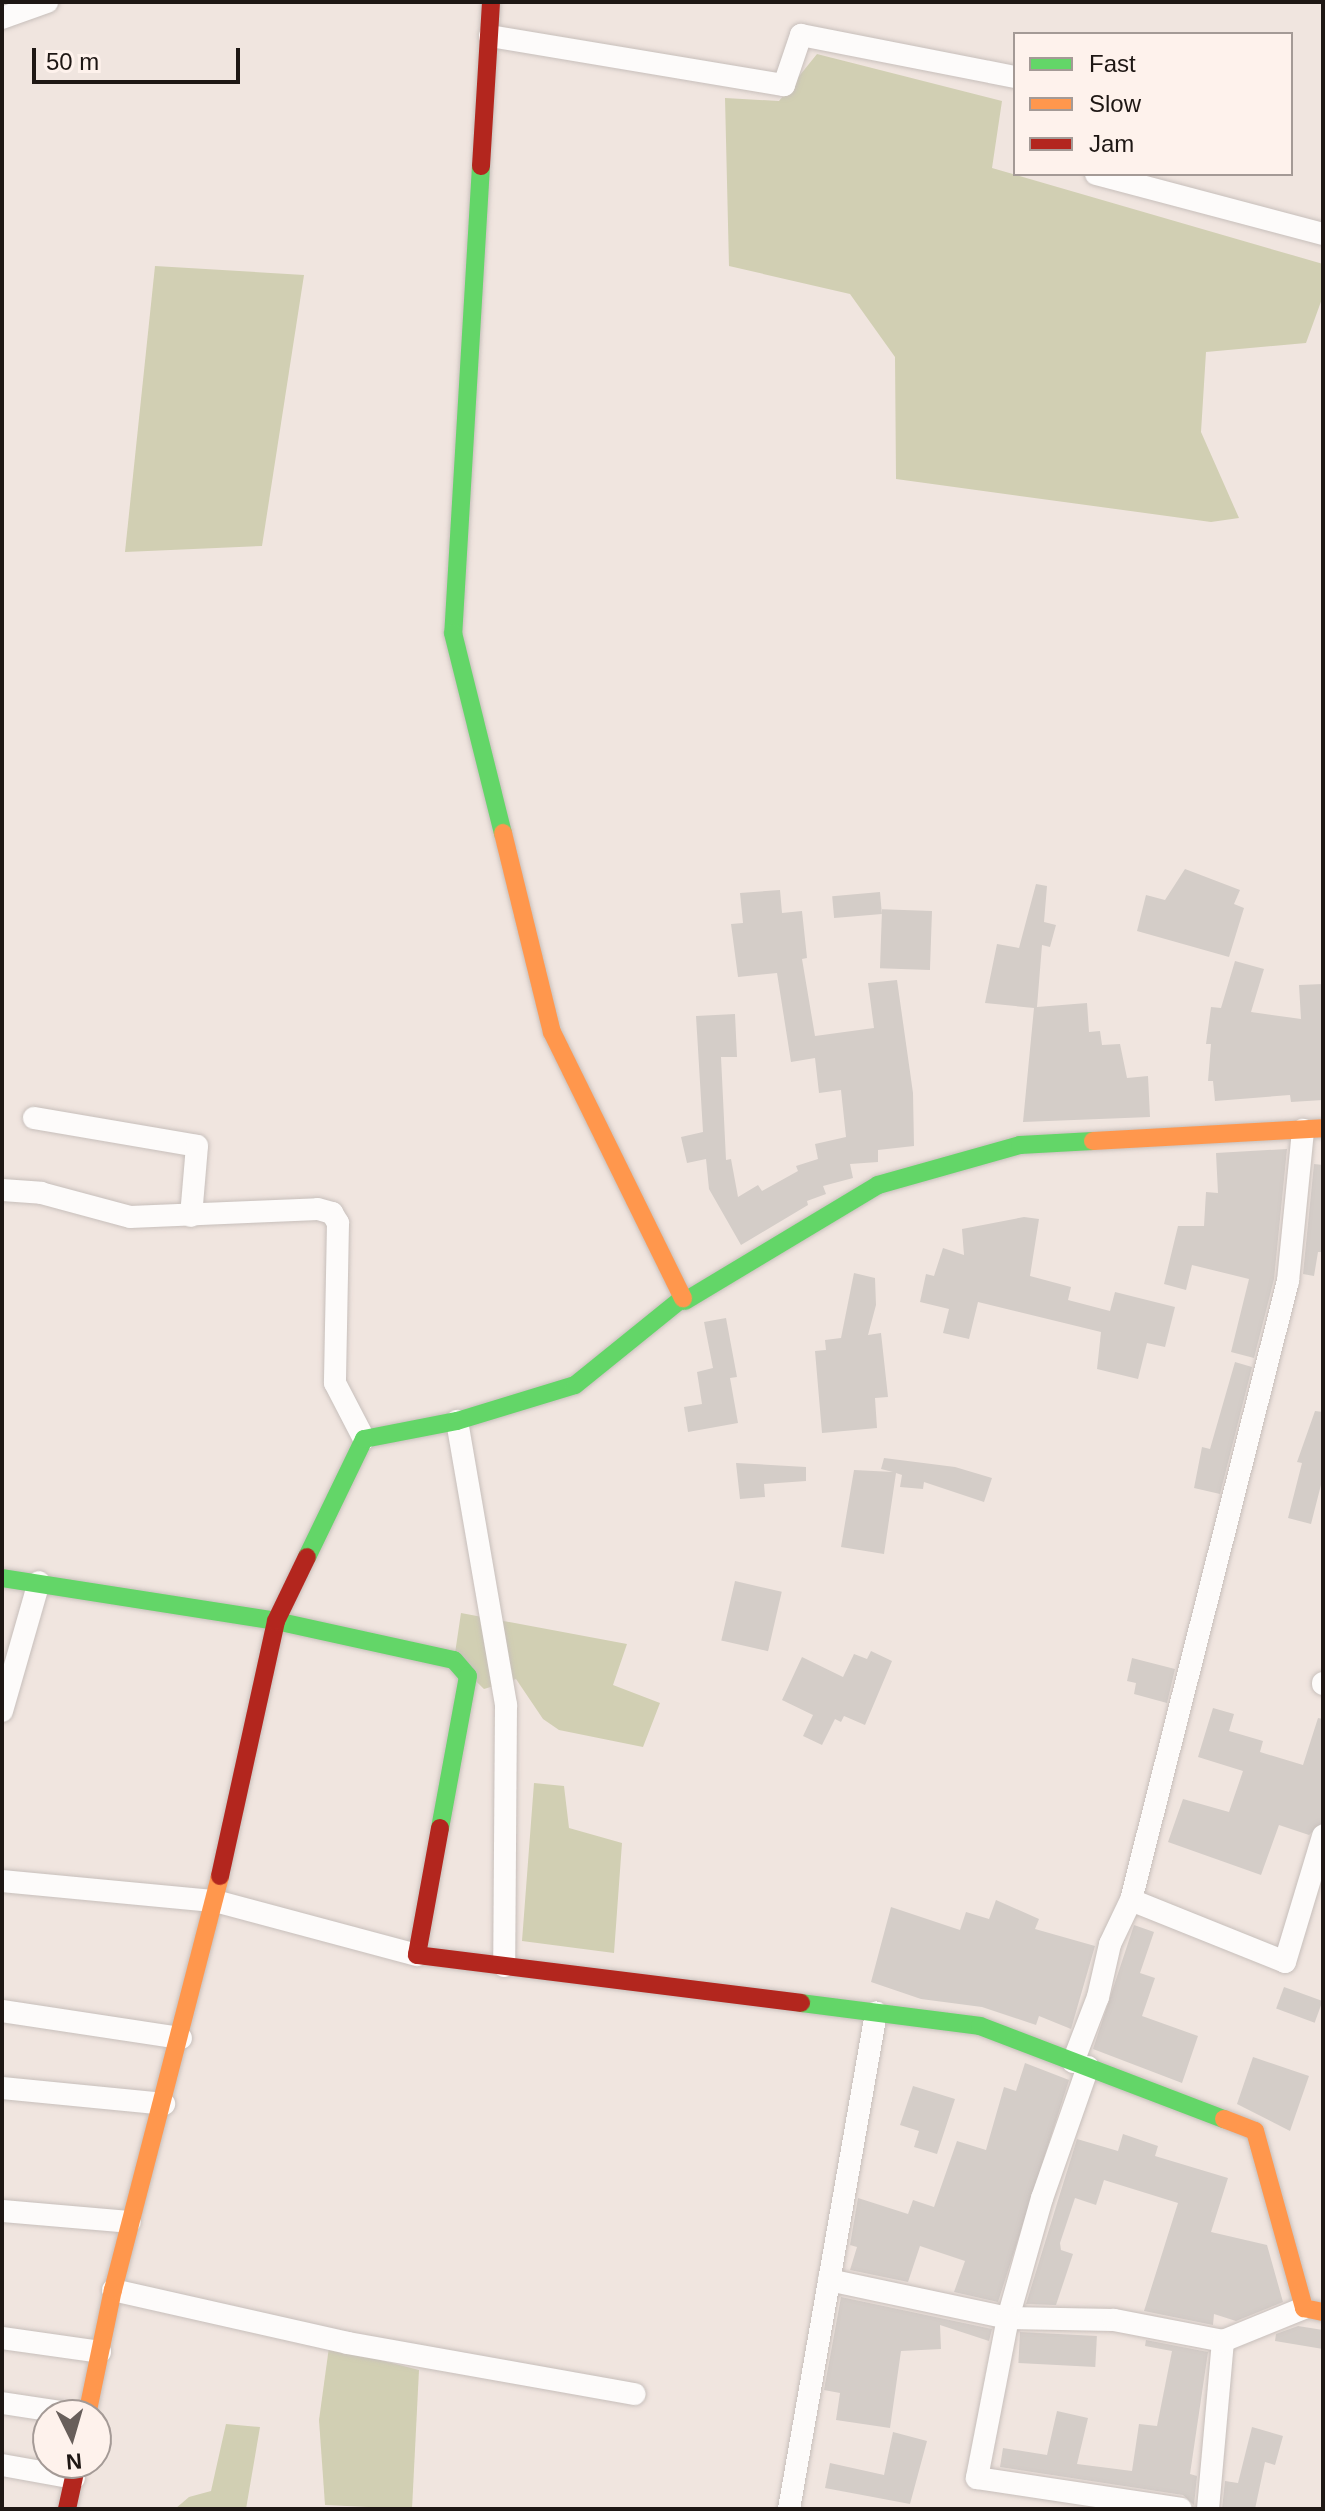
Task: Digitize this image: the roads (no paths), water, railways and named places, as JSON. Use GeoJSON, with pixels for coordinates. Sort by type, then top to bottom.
{"type":"FeatureCollection","features":[{"type":"Feature","properties":{"kind":"street"},"geometry":{"type":"LineString","coordinates":[[2,18],[47,2]]}},
{"type":"Feature","properties":{"kind":"street"},"geometry":{"type":"LineString","coordinates":[[491,2],[453,633],[552,1032],[685,1301]]}},
{"type":"Feature","properties":{"kind":"street"},"geometry":{"type":"LineString","coordinates":[[490,36],[784,85],[801,35],[1013,77]]}},
{"type":"Feature","properties":{"kind":"street"},"geometry":{"type":"LineString","coordinates":[[1104,176],[1323,234]]}},
{"type":"Feature","properties":{"kind":"street"},"geometry":{"type":"LineString","coordinates":[[34,1118],[197,1146],[191,1216]]}},
{"type":"Feature","properties":{"kind":"street"},"geometry":{"type":"LineString","coordinates":[[364,1439],[457,1421],[575,1385],[685,1301],[878,1185],[1020,1145],[1313,1129],[1288,1281],[1131,1900],[1110,1944],[1080,2064],[1008,2318],[977,2478],[1181,2509]]}},
{"type":"Feature","properties":{"kind":"street"},"geometry":{"type":"LineString","coordinates":[[2,1190],[41,1193],[130,1217],[318,1209],[332,1213],[338,1223],[335,1383],[364,1439]]}},
{"type":"Feature","properties":{"kind":"street"},"geometry":{"type":"LineString","coordinates":[[457,1421],[506,1705],[504,1966]]}},
{"type":"Feature","properties":{"kind":"street"},"geometry":{"type":"LineString","coordinates":[[90,2399],[130,2222],[164,2104],[215,1901],[276,1621],[288,1588],[364,1439]]}},
{"type":"Feature","properties":{"kind":"street"},"geometry":{"type":"LineString","coordinates":[[2,1578],[276,1621],[454,1660],[468,1676],[417,1955]]}},
{"type":"Feature","properties":{"kind":"street"},"geometry":{"type":"LineString","coordinates":[[2,1711],[39,1582]]}},
{"type":"Feature","properties":{"kind":"street"},"geometry":{"type":"LineString","coordinates":[[1131,1900],[1285,1962],[1323,1836]]}},
{"type":"Feature","properties":{"kind":"street"},"geometry":{"type":"LineString","coordinates":[[2,1881],[215,1901],[417,1955],[980,2026],[1255,2131],[1313,2310],[1223,2341],[1114,2320],[1008,2318],[829,2280]]}},
{"type":"Feature","properties":{"kind":"street"},"geometry":{"type":"LineString","coordinates":[[2,2011],[181,2038]]}},
{"type":"Feature","properties":{"kind":"street"},"geometry":{"type":"LineString","coordinates":[[789,2509],[876,2013]]}},
{"type":"Feature","properties":{"kind":"street"},"geometry":{"type":"LineString","coordinates":[[2,2088],[164,2104]]}},
{"type":"Feature","properties":{"kind":"street"},"geometry":{"type":"LineString","coordinates":[[2,2211],[130,2222]]}},
{"type":"Feature","properties":{"kind":"street"},"geometry":{"type":"LineString","coordinates":[[113,2290],[348,2343],[634,2394]]}},
{"type":"Feature","properties":{"kind":"street"},"geometry":{"type":"LineString","coordinates":[[2,2338],[100,2352]]}},
{"type":"Feature","properties":{"kind":"street"},"geometry":{"type":"LineString","coordinates":[[1208,2509],[1223,2341]]}},
{"type":"Feature","properties":{"kind":"street"},"geometry":{"type":"LineString","coordinates":[[2,2403],[32,2408]]}},
{"type":"Feature","properties":{"kind":"street"},"geometry":{"type":"LineString","coordinates":[[2,2465],[32,2467]]}},
{"type":"Feature","properties":{"kind":"street"},"geometry":{"type":"LineString","coordinates":[[67,2509],[73,2479]]}}]}
